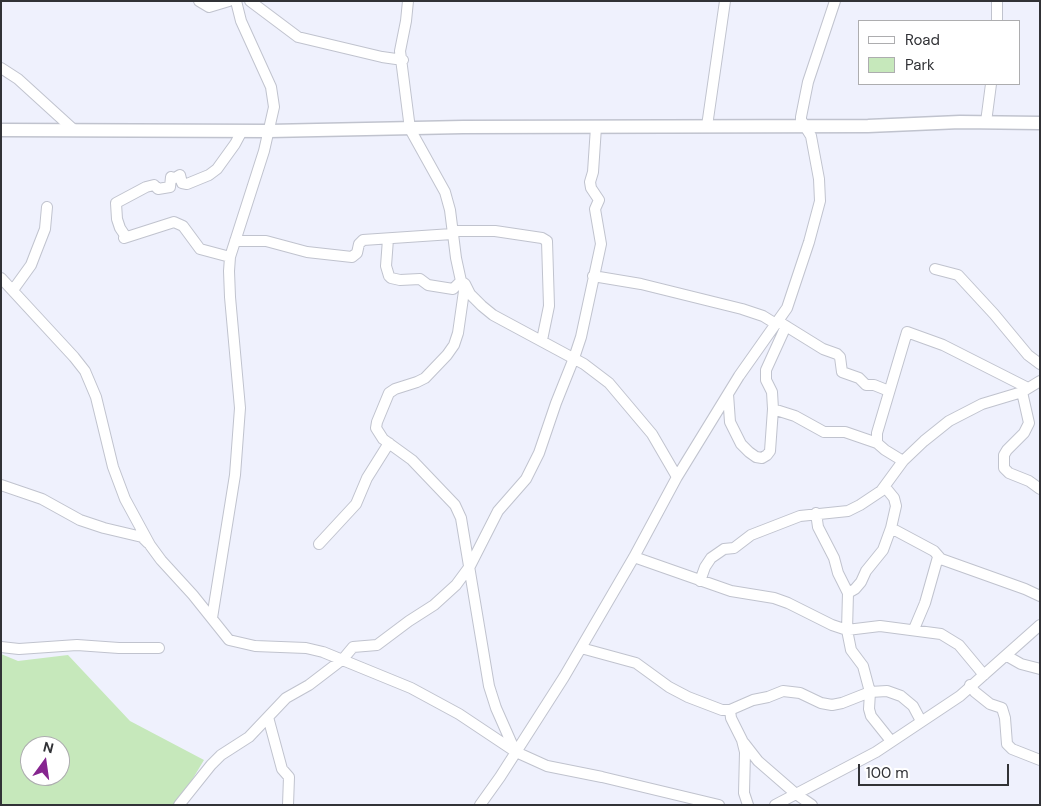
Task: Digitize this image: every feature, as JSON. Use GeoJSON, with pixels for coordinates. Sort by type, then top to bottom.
{"type":"FeatureCollection","features":[{"type":"Feature","properties":{"kind":"street"},"geometry":{"type":"LineString","coordinates":[[199,1],[210,7],[229,1]]}},
{"type":"Feature","properties":{"kind":"street"},"geometry":{"type":"LineString","coordinates":[[212,618],[235,475],[240,408],[228,271],[230,256],[264,151],[274,107],[271,87],[241,21],[236,1]]}},
{"type":"Feature","properties":{"kind":"street"},"geometry":{"type":"LineString","coordinates":[[250,1],[298,37],[382,58],[402,60]]}},
{"type":"Feature","properties":{"kind":"street"},"geometry":{"type":"LineString","coordinates":[[408,1],[400,51],[410,129],[445,192],[463,283],[458,333],[454,345],[425,378],[389,393],[376,428],[378,433],[389,443],[412,460],[455,505],[461,518],[489,686],[496,708],[516,752]]}},
{"type":"Feature","properties":{"kind":"street"},"geometry":{"type":"LineString","coordinates":[[707,126],[725,1]]}},
{"type":"Feature","properties":{"kind":"street"},"geometry":{"type":"LineString","coordinates":[[728,394],[730,422],[735,433],[741,444],[749,452],[756,457],[762,458],[770,451],[773,409],[772,392],[766,380],[766,370],[809,242],[820,200],[819,179],[811,136],[801,117],[808,82],[835,1]]}},
{"type":"Feature","properties":{"kind":"street"},"geometry":{"type":"LineString","coordinates":[[997,1],[997,20]]}},
{"type":"Feature","properties":{"kind":"street"},"geometry":{"type":"LineString","coordinates":[[1,68],[18,79],[74,130]]}},
{"type":"Feature","properties":{"kind":"street"},"geometry":{"type":"LineString","coordinates":[[986,122],[991,85]]}},
{"type":"Feature","properties":{"kind":"street"},"geometry":{"type":"LineString","coordinates":[[1,130],[269,131],[473,127],[1040,123]]}},
{"type":"Feature","properties":{"kind":"street"},"geometry":{"type":"LineString","coordinates":[[179,805],[221,755],[249,737],[286,698],[309,685],[343,659],[352,647],[377,645],[434,605],[456,585],[470,566],[498,511],[526,479],[532,468],[581,337],[601,244],[595,209],[599,200],[591,188],[590,182],[593,172],[596,127]]}},
{"type":"Feature","properties":{"kind":"street"},"geometry":{"type":"LineString","coordinates":[[230,256],[200,249],[183,226],[174,222],[125,238],[117,219],[116,203],[146,187],[154,185],[158,189],[170,187],[171,178],[180,175],[182,182],[188,184],[209,175],[217,169],[235,144],[242,130]]}},
{"type":"Feature","properties":{"kind":"street"},"geometry":{"type":"LineString","coordinates":[[12,290],[31,265],[45,229],[46,207]]}},
{"type":"Feature","properties":{"kind":"street"},"geometry":{"type":"LineString","coordinates":[[235,242],[266,241],[307,252],[352,257],[357,253],[359,244],[363,240],[452,232],[495,231],[542,238],[547,241],[549,306],[542,340]]}},
{"type":"Feature","properties":{"kind":"street"},"geometry":{"type":"LineString","coordinates":[[388,239],[386,266],[387,272],[392,278],[400,280],[420,279],[428,286],[454,290],[463,283]]}},
{"type":"Feature","properties":{"kind":"street"},"geometry":{"type":"LineString","coordinates":[[935,269],[958,275],[1028,355],[1040,364]]}},
{"type":"Feature","properties":{"kind":"street"},"geometry":{"type":"LineString","coordinates":[[593,276],[641,284],[763,316],[837,354],[840,357],[842,372],[859,378],[866,385],[874,385],[889,390]]}},
{"type":"Feature","properties":{"kind":"street"},"geometry":{"type":"LineString","coordinates":[[1,278],[85,371],[96,397],[113,468],[125,498],[150,545],[229,640],[255,646],[306,648],[343,659],[411,688],[438,702],[516,752],[547,766],[719,805]]}},
{"type":"Feature","properties":{"kind":"street"},"geometry":{"type":"LineString","coordinates":[[463,283],[470,294],[493,315],[542,340],[599,374],[620,395],[652,434],[677,477]]}},
{"type":"Feature","properties":{"kind":"street"},"geometry":{"type":"LineString","coordinates":[[480,805],[564,677],[634,557],[677,477],[728,394],[780,324]]}},
{"type":"Feature","properties":{"kind":"street"},"geometry":{"type":"LineString","coordinates":[[877,443],[877,433],[907,332],[943,345],[1025,390]]}},
{"type":"Feature","properties":{"kind":"street"},"geometry":{"type":"LineString","coordinates":[[700,581],[705,567],[711,558],[720,551],[734,548],[752,535],[800,516],[848,511],[872,498],[884,487],[903,461],[949,421],[982,404],[1025,390],[1040,380]]}},
{"type":"Feature","properties":{"kind":"street"},"geometry":{"type":"LineString","coordinates":[[1025,390],[1029,423],[1024,433],[1004,455],[1004,468],[1009,473],[1040,489]]}},
{"type":"Feature","properties":{"kind":"street"},"geometry":{"type":"LineString","coordinates":[[773,409],[795,416],[824,432],[846,432],[877,443],[903,461]]}},
{"type":"Feature","properties":{"kind":"street"},"geometry":{"type":"LineString","coordinates":[[319,544],[356,504],[367,478],[389,443]]}},
{"type":"Feature","properties":{"kind":"street"},"geometry":{"type":"LineString","coordinates":[[1,485],[42,499],[69,515],[90,524],[142,537],[150,545]]}},
{"type":"Feature","properties":{"kind":"street"},"geometry":{"type":"LineString","coordinates":[[848,593],[861,582],[866,571],[883,550],[891,528],[896,506],[894,498],[884,487]]}},
{"type":"Feature","properties":{"kind":"street"},"geometry":{"type":"LineString","coordinates":[[816,514],[818,527],[834,558],[838,573],[848,593],[848,630],[851,650],[863,666],[870,692],[869,710],[871,716],[891,741]]}},
{"type":"Feature","properties":{"kind":"street"},"geometry":{"type":"LineString","coordinates":[[891,528],[934,551],[938,557],[1040,596]]}},
{"type":"Feature","properties":{"kind":"street"},"geometry":{"type":"LineString","coordinates":[[634,557],[700,581],[744,594],[774,598],[832,625],[848,630],[880,626],[941,634],[959,645],[984,675]]}},
{"type":"Feature","properties":{"kind":"street"},"geometry":{"type":"LineString","coordinates":[[914,629],[925,603],[938,557]]}},
{"type":"Feature","properties":{"kind":"street"},"geometry":{"type":"LineString","coordinates":[[775,805],[876,752],[960,696],[1040,625]]}},
{"type":"Feature","properties":{"kind":"street"},"geometry":{"type":"LineString","coordinates":[[1,646],[20,649],[77,645],[159,648]]}},
{"type":"Feature","properties":{"kind":"street"},"geometry":{"type":"LineString","coordinates":[[581,648],[636,663],[669,687],[688,697],[717,708],[730,710],[753,700],[782,692],[800,693],[821,703],[832,705],[870,692],[888,691],[901,696],[913,706],[921,721]]}},
{"type":"Feature","properties":{"kind":"street"},"geometry":{"type":"LineString","coordinates":[[1007,656],[1021,664],[1040,669]]}},
{"type":"Feature","properties":{"kind":"street"},"geometry":{"type":"LineString","coordinates":[[971,686],[975,692],[990,704],[1002,708],[1008,744],[1012,749],[1040,760]]}},
{"type":"Feature","properties":{"kind":"street"},"geometry":{"type":"LineString","coordinates":[[730,710],[734,725],[742,740],[758,761],[796,794],[812,805]]}},
{"type":"Feature","properties":{"kind":"street"},"geometry":{"type":"LineString","coordinates":[[268,717],[282,768],[289,778],[288,805]]}},
{"type":"Feature","properties":{"kind":"street"},"geometry":{"type":"LineString","coordinates":[[742,740],[745,752],[744,793],[748,805]]}},
{"type":"Feature","properties":{"kind":"green space"},"geometry":{"type":"Polygon","coordinates":[[[1,654],[18,661],[68,655],[130,721],[204,760],[177,805],[1,805],[1,654]]]}}]}
